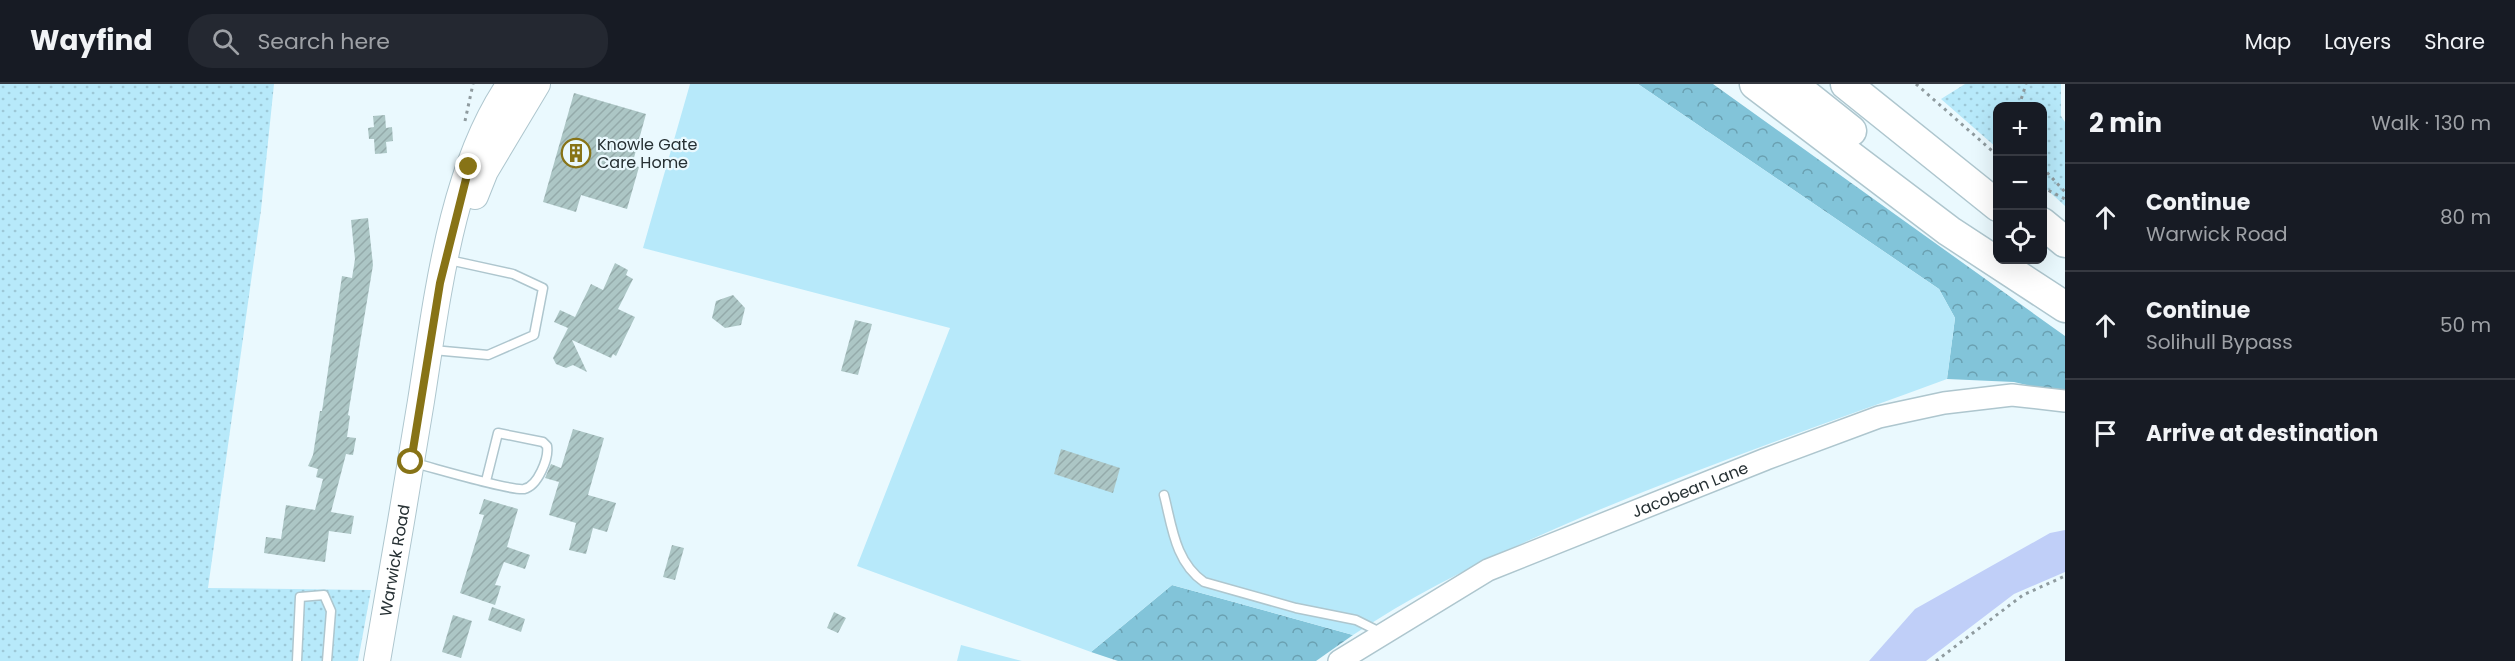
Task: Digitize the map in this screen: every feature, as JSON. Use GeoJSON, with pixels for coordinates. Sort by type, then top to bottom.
{"type":"FeatureCollection","features":[{"type":"Feature","properties":{"kind":"highway"},"geometry":{"type":"LineString","coordinates":[[1755,84],[1949,231],[2065,307]]}},
{"type":"Feature","properties":{"kind":"highway"},"geometry":{"type":"LineString","coordinates":[[1792,84],[1993,242]]}},
{"type":"Feature","properties":{"kind":"highway"},"geometry":{"type":"LineString","coordinates":[[1846,84],[1993,202]]}},
{"type":"Feature","properties":{"kind":"highway"},"geometry":{"type":"LineString","coordinates":[[1873,84],[1993,181]]}},
{"type":"Feature","properties":{"kind":"highway"},"geometry":{"type":"LineString","coordinates":[[2047,226],[2065,242]]}},
{"type":"Feature","properties":{"kind":"highway"},"geometry":{"type":"LineString","coordinates":[[2047,245],[2065,260]]}},
{"type":"Feature","properties":{"kind":"highway"},"geometry":{"type":"LineString","coordinates":[[2019,264],[2065,299]]}},
{"type":"Feature","properties":{"kind":"main road"},"geometry":{"type":"LineString","coordinates":[[445,272],[485,171],[537,84]]}},
{"type":"Feature","properties":{"kind":"main road"},"geometry":{"type":"LineString","coordinates":[[445,272],[469,167],[509,87]]}},
{"type":"Feature","properties":{"kind":"main road","name":"Warwick Road"},"geometry":{"type":"LineString","coordinates":[[377,661],[429,350],[445,272]]}},
{"type":"Feature","properties":{"kind":"street","name":"Jacobean Lane"},"geometry":{"type":"LineString","coordinates":[[1340,661],[1382,633],[1488,570],[1745,467],[1880,417],[1944,403],[2012,395],[2065,400]]}},
{"type":"Feature","properties":{"kind":"lane"},"geometry":{"type":"LineString","coordinates":[[429,350],[488,355],[534,335],[543,288],[513,274],[445,272]]}},
{"type":"Feature","properties":{"kind":"lane"},"geometry":{"type":"LineString","coordinates":[[411,462],[486,481],[521,489],[528,488],[542,468],[547,446],[543,442],[498,433],[486,481]]}},
{"type":"Feature","properties":{"kind":"lane"},"geometry":{"type":"LineString","coordinates":[[1164,495],[1178,553],[1194,575],[1204,582],[1296,608],[1356,620],[1382,633]]}},
{"type":"Feature","properties":{"kind":"lane"},"geometry":{"type":"LineString","coordinates":[[297,661],[300,597],[324,595],[331,611],[327,661]]}},
{"type":"Feature","properties":{"kind":"path"},"geometry":{"type":"LineString","coordinates":[[1916,84],[1993,152]]}},
{"type":"Feature","properties":{"kind":"path"},"geometry":{"type":"LineString","coordinates":[[2020,102],[2026,84]]}},
{"type":"Feature","properties":{"kind":"path"},"geometry":{"type":"LineString","coordinates":[[2047,172],[2065,192]]}},
{"type":"Feature","properties":{"kind":"path"},"geometry":{"type":"LineString","coordinates":[[2047,189],[2065,199]]}},
{"type":"Feature","properties":{"kind":"path"},"geometry":{"type":"LineString","coordinates":[[1936,661],[2023,595],[2065,576]]}},
{"type":"Feature","properties":{"kind":"shaded area"},"geometry":{"type":"Polygon","coordinates":[[[0,84],[274,84],[261,210],[208,588],[371,590],[358,661],[0,661],[0,84]]]}},
{"type":"Feature","properties":{"kind":"shaded area"},"geometry":{"type":"Polygon","coordinates":[[[690,84],[1638,84],[1939,289],[1955,318],[1947,379],[1707,467],[1566,524],[1457,575],[1404,603],[1353,635],[1172,585],[1091,652],[857,566],[950,328],[643,248],[690,84]]]}},
{"type":"Feature","properties":{"kind":"shaded area"},"geometry":{"type":"Polygon","coordinates":[[[1965,84],[2061,84],[2061,116],[2065,122],[2065,206],[2047,190],[2047,102],[1993,102],[1993,144],[1941,99],[1965,84]]]}},
{"type":"Feature","properties":{"kind":"shaded area"},"geometry":{"type":"Polygon","coordinates":[[[2065,530],[2065,572],[2014,594],[1926,661],[1869,661],[1915,609],[2050,533],[2065,530]]]}},
{"type":"Feature","properties":{"kind":"shaded area"},"geometry":{"type":"Polygon","coordinates":[[[961,645],[1022,661],[957,661],[961,645]]]}},
{"type":"Feature","properties":{"kind":"green space"},"geometry":{"type":"Polygon","coordinates":[[[1638,84],[1713,84],[2065,336],[2065,394],[2014,382],[1947,379],[1955,318],[1939,289],[1638,84]]]}},
{"type":"Feature","properties":{"kind":"green space"},"geometry":{"type":"Polygon","coordinates":[[[1172,585],[1353,635],[1316,661],[1118,661],[1091,652],[1172,585]]]}},
{"type":"Feature","properties":{"kind":"building","name":"Knowle Gate Care Home"},"geometry":{"type":"Polygon","coordinates":[[[574,93],[646,114],[632,165],[639,167],[627,209],[581,195],[576,212],[543,202],[574,93]]]}},
{"type":"Feature","properties":{"kind":"building"},"geometry":{"type":"Polygon","coordinates":[[[385,115],[386,128],[392,127],[393,141],[386,142],[387,153],[375,154],[374,139],[369,139],[368,128],[374,127],[373,116],[385,115]]]}},
{"type":"Feature","properties":{"kind":"building"},"geometry":{"type":"Polygon","coordinates":[[[368,218],[373,265],[348,415],[350,416],[347,437],[356,438],[353,455],[346,454],[331,512],[354,516],[351,534],[329,531],[325,562],[264,553],[266,537],[281,539],[286,505],[315,510],[323,479],[316,477],[318,469],[308,466],[313,455],[320,411],[322,411],[342,276],[352,278],[355,259],[351,220],[368,218]]]}},
{"type":"Feature","properties":{"kind":"building"},"geometry":{"type":"Polygon","coordinates":[[[615,263],[628,270],[626,275],[633,279],[618,309],[635,317],[616,356],[613,354],[611,358],[572,340],[587,372],[573,365],[566,368],[556,364],[553,358],[568,328],[554,322],[560,310],[575,317],[591,284],[603,290],[615,263]]]}},
{"type":"Feature","properties":{"kind":"building"},"geometry":{"type":"Polygon","coordinates":[[[733,295],[745,308],[741,325],[725,328],[712,318],[716,301],[733,295]]]}},
{"type":"Feature","properties":{"kind":"building"},"geometry":{"type":"Polygon","coordinates":[[[855,320],[872,324],[858,375],[841,371],[855,320]]]}},
{"type":"Feature","properties":{"kind":"building"},"geometry":{"type":"Polygon","coordinates":[[[573,429],[604,438],[588,495],[616,503],[607,532],[593,528],[586,554],[569,550],[576,523],[549,515],[559,482],[545,478],[551,464],[561,468],[573,429]]]}},
{"type":"Feature","properties":{"kind":"building"},"geometry":{"type":"Polygon","coordinates":[[[1061,449],[1120,468],[1113,493],[1054,474],[1061,449]]]}},
{"type":"Feature","properties":{"kind":"building"},"geometry":{"type":"Polygon","coordinates":[[[484,499],[518,509],[507,547],[530,555],[525,569],[504,562],[495,585],[501,586],[495,605],[460,593],[484,515],[479,514],[484,499]]]}},
{"type":"Feature","properties":{"kind":"building"},"geometry":{"type":"Polygon","coordinates":[[[672,545],[684,548],[675,580],[663,577],[672,545]]]}},
{"type":"Feature","properties":{"kind":"building"},"geometry":{"type":"Polygon","coordinates":[[[492,607],[525,619],[521,632],[488,620],[492,607]]]}},
{"type":"Feature","properties":{"kind":"building"},"geometry":{"type":"Polygon","coordinates":[[[834,612],[846,618],[838,633],[827,628],[834,612]]]}},
{"type":"Feature","properties":{"kind":"building"},"geometry":{"type":"Polygon","coordinates":[[[453,615],[472,621],[461,658],[442,652],[453,615]]]}},
{"type":"Feature","properties":{"kind":"place","name":"Knowle Gate Care Home"},"geometry":{"type":"Point","coordinates":[576,153]}},
{"type":"Feature","properties":{"kind":"route"},"geometry":{"type":"LineString","coordinates":[[411,462],[440,283],[469,167]]}}]}
